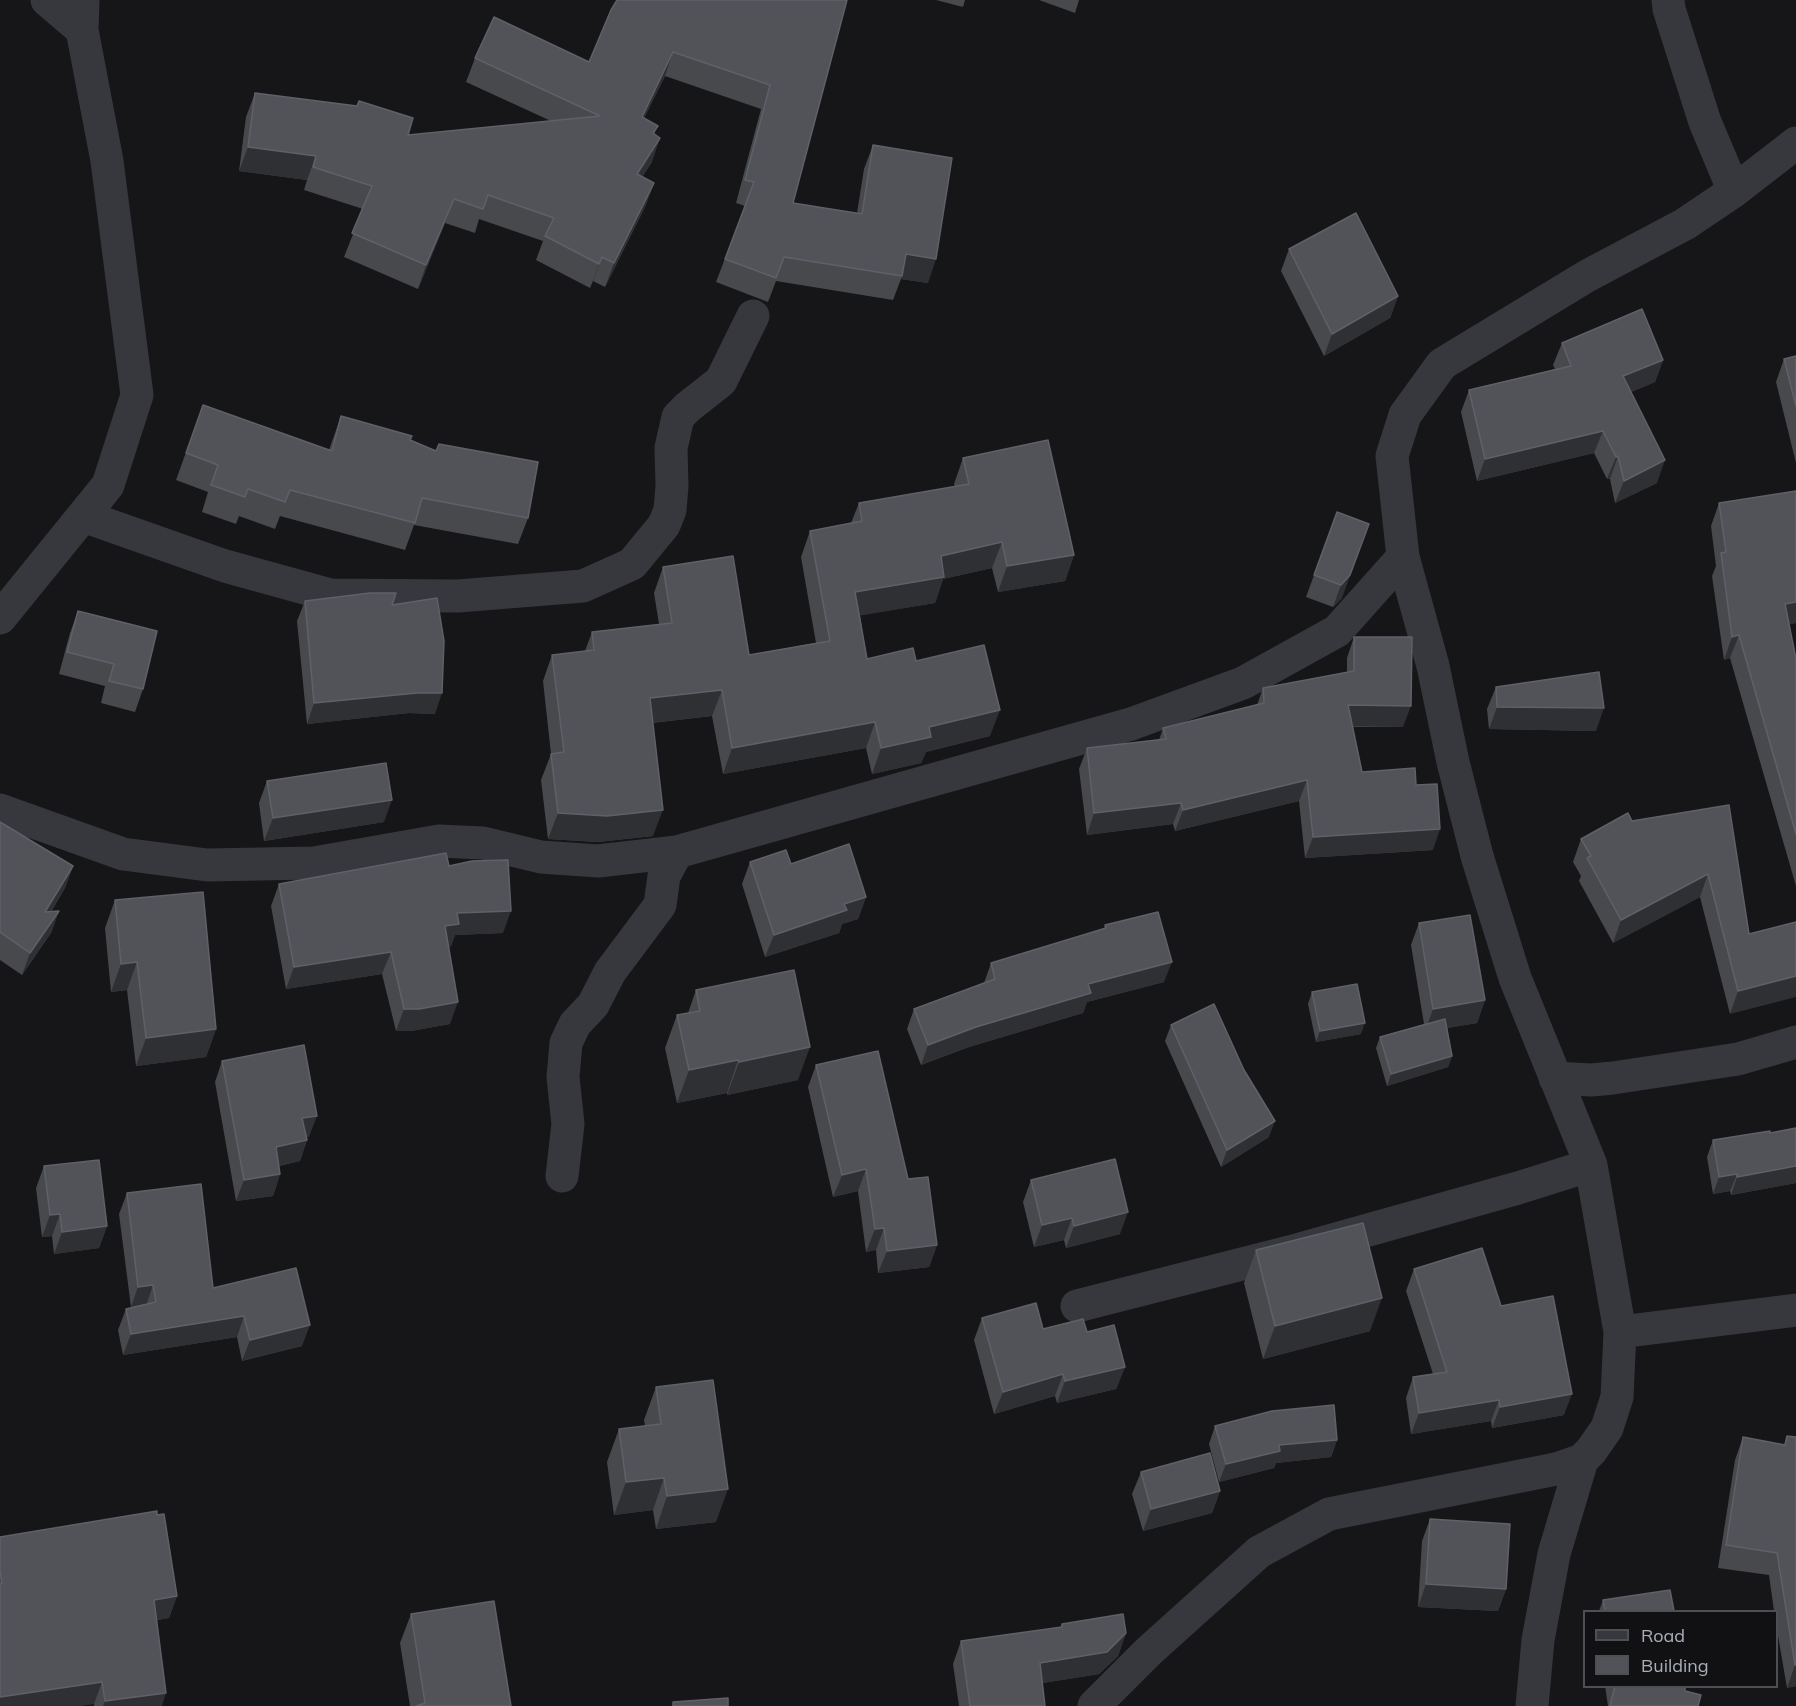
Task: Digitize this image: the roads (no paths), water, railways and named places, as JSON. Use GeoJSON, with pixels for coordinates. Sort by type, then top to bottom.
{"type":"FeatureCollection","features":[{"type":"Feature","properties":{"kind":"street"},"geometry":{"type":"LineString","coordinates":[[0,618],[108,485],[137,395],[107,161],[82,15],[47,0]]}},
{"type":"Feature","properties":{"kind":"street"},"geometry":{"type":"LineString","coordinates":[[1668,0],[1705,122],[1734,191]]}},
{"type":"Feature","properties":{"kind":"street"},"geometry":{"type":"LineString","coordinates":[[1094,1706],[1149,1651],[1259,1552],[1329,1514],[1556,1469],[1582,1460],[1607,1428],[1617,1397],[1620,1332],[1591,1165],[1515,978],[1477,856],[1453,762],[1433,666],[1404,557],[1392,456],[1405,415],[1442,363],[1587,276],[1685,224],[1734,191],[1796,143]]}},
{"type":"Feature","properties":{"kind":"street"},"geometry":{"type":"LineString","coordinates":[[83,516],[225,566],[330,595],[458,596],[583,585],[632,564],[664,525],[670,510],[671,448],[678,417],[721,381],[753,316]]}},
{"type":"Feature","properties":{"kind":"street"},"geometry":{"type":"LineString","coordinates":[[0,810],[123,854],[207,865],[314,864],[439,841],[483,843],[541,857],[598,861],[677,852],[1131,724],[1243,683],[1337,631],[1404,557]]}},
{"type":"Feature","properties":{"kind":"street"},"geometry":{"type":"LineString","coordinates":[[562,1176],[568,1124],[562,1077],[566,1043],[575,1024],[593,1005],[610,972],[660,905],[664,876],[677,852]]}},
{"type":"Feature","properties":{"kind":"street"},"geometry":{"type":"LineString","coordinates":[[1555,1077],[1591,1080],[1634,1075],[1738,1059],[1796,1042]]}},
{"type":"Feature","properties":{"kind":"street"},"geometry":{"type":"LineString","coordinates":[[1077,1306],[1297,1250],[1518,1188],[1591,1165]]}},
{"type":"Feature","properties":{"kind":"street"},"geometry":{"type":"LineString","coordinates":[[1620,1332],[1796,1310]]}},
{"type":"Feature","properties":{"kind":"street"},"geometry":{"type":"LineString","coordinates":[[1532,1706],[1538,1640],[1554,1554],[1582,1460]]}}]}
